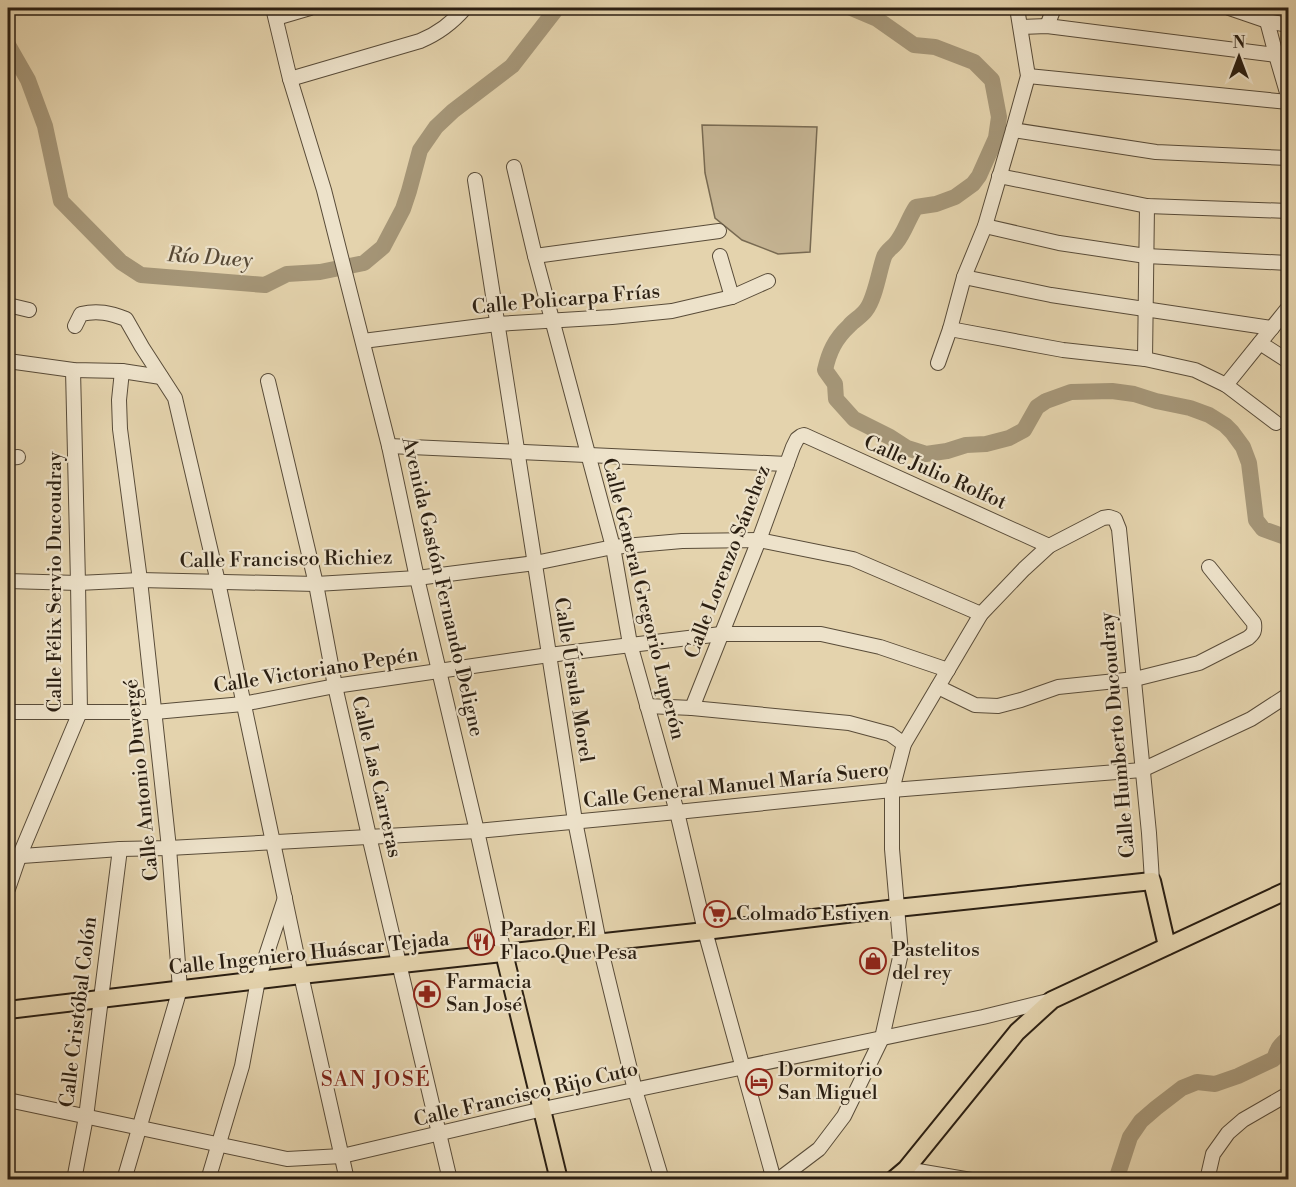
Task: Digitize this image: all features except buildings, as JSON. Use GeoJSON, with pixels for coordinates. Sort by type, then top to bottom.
{"type":"FeatureCollection","features":[{"type":"Feature","properties":{"kind":"main road","name":"Calle Ingeniero Huáscar Tejada"},"geometry":{"type":"LineString","coordinates":[[8,1010],[301,975],[1152,881]]}},
{"type":"Feature","properties":{"kind":"main road","name":"Calle Humberto Ducoudray"},"geometry":{"type":"LineString","coordinates":[[1152,881],[1167,946]]}},
{"type":"Feature","properties":{"kind":"main road"},"geometry":{"type":"LineString","coordinates":[[899,1174],[1017,1032],[1052,1000],[1288,890]]}},
{"type":"Feature","properties":{"kind":"main road","name":"Avenida Gastón Fernando Deligne"},"geometry":{"type":"LineString","coordinates":[[504,953],[560,1179]]}},
{"type":"Feature","properties":{"kind":"street"},"geometry":{"type":"LineString","coordinates":[[274,13],[309,8]]}},
{"type":"Feature","properties":{"kind":"street"},"geometry":{"type":"LineString","coordinates":[[290,79],[420,41],[446,25],[465,8]]}},
{"type":"Feature","properties":{"kind":"street"},"geometry":{"type":"LineString","coordinates":[[938,363],[964,277],[985,226],[1028,75],[1017,8]]}},
{"type":"Feature","properties":{"kind":"street"},"geometry":{"type":"LineString","coordinates":[[1047,26],[1054,8]]}},
{"type":"Feature","properties":{"kind":"street"},"geometry":{"type":"LineString","coordinates":[[1230,8],[1267,21],[1288,25]]}},
{"type":"Feature","properties":{"kind":"street","name":"Avenida Gastón Fernando Deligne"},"geometry":{"type":"LineString","coordinates":[[274,13],[290,79],[324,190],[389,446],[438,671],[504,953]]}},
{"type":"Feature","properties":{"kind":"street"},"geometry":{"type":"LineString","coordinates":[[1267,21],[1288,96]]}},
{"type":"Feature","properties":{"kind":"street"},"geometry":{"type":"LineString","coordinates":[[1021,27],[1047,26],[1276,55]]}},
{"type":"Feature","properties":{"kind":"street"},"geometry":{"type":"LineString","coordinates":[[1028,75],[1288,102]]}},
{"type":"Feature","properties":{"kind":"street"},"geometry":{"type":"LineString","coordinates":[[1013,130],[1156,152],[1288,158]]}},
{"type":"Feature","properties":{"kind":"street","name":"Calle General Gregorio Luperón"},"geometry":{"type":"LineString","coordinates":[[514,166],[535,256],[613,547],[630,644],[677,812],[705,931],[776,1179]]}},
{"type":"Feature","properties":{"kind":"street"},"geometry":{"type":"LineString","coordinates":[[999,176],[1147,206],[1288,212]]}},
{"type":"Feature","properties":{"kind":"street","name":"Calle Úrsula Morel"},"geometry":{"type":"LineString","coordinates":[[475,180],[576,821],[599,942],[635,1090],[662,1179]]}},
{"type":"Feature","properties":{"kind":"street"},"geometry":{"type":"LineString","coordinates":[[1145,359],[1147,206]]}},
{"type":"Feature","properties":{"kind":"street"},"geometry":{"type":"LineString","coordinates":[[985,226],[1059,243],[1146,256],[1288,263]]}},
{"type":"Feature","properties":{"kind":"street"},"geometry":{"type":"LineString","coordinates":[[535,256],[719,231]]}},
{"type":"Feature","properties":{"kind":"street"},"geometry":{"type":"LineString","coordinates":[[720,256],[732,297]]}},
{"type":"Feature","properties":{"kind":"street"},"geometry":{"type":"LineString","coordinates":[[964,277],[1051,296],[1272,328]]}},
{"type":"Feature","properties":{"kind":"street","name":"Calle Policarpa Frías"},"geometry":{"type":"LineString","coordinates":[[363,341],[497,324],[672,311],[732,297],[768,281]]}},
{"type":"Feature","properties":{"kind":"street"},"geometry":{"type":"LineString","coordinates":[[8,305],[29,310]]}},
{"type":"Feature","properties":{"kind":"street"},"geometry":{"type":"LineString","coordinates":[[1226,385],[1288,308]]}},
{"type":"Feature","properties":{"kind":"street"},"geometry":{"type":"LineString","coordinates":[[75,326],[81,314],[91,312],[108,312],[126,319],[175,398],[218,582],[301,975],[348,1179]]}},
{"type":"Feature","properties":{"kind":"street"},"geometry":{"type":"LineString","coordinates":[[950,329],[1063,350],[1145,359],[1195,370],[1226,385],[1276,423]]}},
{"type":"Feature","properties":{"kind":"street"},"geometry":{"type":"LineString","coordinates":[[1260,344],[1288,361]]}},
{"type":"Feature","properties":{"kind":"street"},"geometry":{"type":"LineString","coordinates":[[8,361],[73,370],[122,371],[161,377]]}},
{"type":"Feature","properties":{"kind":"street","name":"Calle Félix Servio Ducoudray"},"geometry":{"type":"LineString","coordinates":[[8,889],[13,857],[80,712],[73,370]]}},
{"type":"Feature","properties":{"kind":"street","name":"Calle Antonio Duvergé"},"geometry":{"type":"LineString","coordinates":[[122,371],[119,400],[120,429],[155,712],[180,989],[124,1179]]}},
{"type":"Feature","properties":{"kind":"street","name":"Calle Las Carreras"},"geometry":{"type":"LineString","coordinates":[[268,381],[316,584],[335,686],[369,836],[450,1179]]}},
{"type":"Feature","properties":{"kind":"street","name":"Calle Lorenzo Sánchez"},"geometry":{"type":"LineString","coordinates":[[692,708],[759,540],[786,464],[797,439],[804,435]]}},
{"type":"Feature","properties":{"kind":"street","name":"Calle Julio Rolfot"},"geometry":{"type":"LineString","coordinates":[[804,435],[1049,546]]}},
{"type":"Feature","properties":{"kind":"street"},"geometry":{"type":"LineString","coordinates":[[389,446],[786,464]]}},
{"type":"Feature","properties":{"kind":"street","name":"Calle Humberto Ducoudray"},"geometry":{"type":"LineString","coordinates":[[1049,546],[1103,518],[1115,519],[1118,524],[1135,679],[1152,881]]}},
{"type":"Feature","properties":{"kind":"street","name":"Calle Francisco Richiez"},"geometry":{"type":"LineString","coordinates":[[8,581],[78,583],[140,580],[316,584],[417,578],[535,563],[613,547],[682,541],[759,540],[853,559],[981,614]]}},
{"type":"Feature","properties":{"kind":"street"},"geometry":{"type":"LineString","coordinates":[[776,1179],[819,1149],[844,1116],[882,1038],[901,953],[892,849],[892,790],[903,744],[981,614],[1023,569],[1049,546]]}},
{"type":"Feature","properties":{"kind":"street"},"geometry":{"type":"LineString","coordinates":[[938,687],[975,705],[998,706],[1058,687],[1135,679],[1199,663],[1254,633],[1254,623],[1209,567]]}},
{"type":"Feature","properties":{"kind":"street","name":"Calle Victoriano Pepén"},"geometry":{"type":"LineString","coordinates":[[8,712],[155,712],[243,704],[335,686],[630,644],[721,634],[821,634],[880,647],[948,670]]}},
{"type":"Feature","properties":{"kind":"street","name":"Calle General Manuel María Suero"},"geometry":{"type":"LineString","coordinates":[[13,857],[120,849],[477,831],[892,790],[1142,770],[1251,719],[1288,695]]}},
{"type":"Feature","properties":{"kind":"street"},"geometry":{"type":"LineString","coordinates":[[647,706],[849,723],[890,734],[903,744]]}},
{"type":"Feature","properties":{"kind":"street","name":"Calle Cristóbal Colón"},"geometry":{"type":"LineString","coordinates":[[74,1179],[86,1117],[120,849]]}},
{"type":"Feature","properties":{"kind":"street"},"geometry":{"type":"LineString","coordinates":[[208,1179],[242,1066],[258,980],[285,896]]}},
{"type":"Feature","properties":{"kind":"street","name":"Calle Francisco Rijo Cuto"},"geometry":{"type":"LineString","coordinates":[[8,1100],[287,1159],[342,1156],[543,1109],[983,1017],[1052,1000]]}},
{"type":"Feature","properties":{"kind":"street"},"geometry":{"type":"LineString","coordinates":[[1207,1179],[1213,1154],[1228,1133],[1242,1120],[1288,1094]]}},
{"type":"Feature","properties":{"kind":"street"},"geometry":{"type":"LineString","coordinates":[[899,1174],[971,1179]]}},
{"type":"Feature","properties":{"kind":"shaded area"},"geometry":{"type":"Polygon","coordinates":[[[702,125],[817,127],[810,252],[778,254],[742,240],[715,218],[705,173],[702,125]]]}},
{"type":"Feature","properties":{"kind":"waterway","name":"Río Duey"},"geometry":{"type":"LineString","coordinates":[[8,45],[28,80],[45,126],[61,201],[121,262],[141,275],[265,285],[287,274],[320,272],[364,263],[383,247],[403,209],[420,150],[436,127],[453,111],[512,66],[557,8]]}},
{"type":"Feature","properties":{"kind":"waterway","name":"Río Duey"},"geometry":{"type":"LineString","coordinates":[[851,8],[877,19],[914,45],[935,47],[974,62],[992,80],[999,117],[996,138],[973,184],[955,197],[936,204],[916,207],[899,239],[885,255],[869,305],[840,336],[828,357],[825,370],[835,384],[836,399],[854,419],[907,448],[926,454],[1009,438],[1024,430],[1037,407],[1046,401],[1071,392],[1112,391],[1190,408],[1209,415],[1232,432],[1243,447],[1249,463],[1256,520],[1263,529],[1288,538]]}},
{"type":"Feature","properties":{"kind":"waterway"},"geometry":{"type":"LineString","coordinates":[[1116,1180],[1130,1137],[1141,1121],[1156,1108],[1182,1088],[1197,1082],[1215,1084],[1274,1059],[1279,1048],[1288,1039]]}},
{"type":"Feature","properties":{"kind":"place","name":"Colmado Estiven"},"geometry":{"type":"Point","coordinates":[717,914]}},
{"type":"Feature","properties":{"kind":"place","name":"Parador El Flaco Que Pesa"},"geometry":{"type":"Point","coordinates":[481,942]}},
{"type":"Feature","properties":{"kind":"place","name":"Pastelitos del rey"},"geometry":{"type":"Point","coordinates":[873,961]}},
{"type":"Feature","properties":{"kind":"place","name":"Farmacia San José"},"geometry":{"type":"Point","coordinates":[427,994]}},
{"type":"Feature","properties":{"kind":"place","name":"Dormitorio San Miguel"},"geometry":{"type":"Point","coordinates":[759,1082]}},
{"type":"Feature","properties":{"kind":"district","name":"SAN JOSÉ"},"geometry":{"type":"Point","coordinates":[376,1080]}}]}
